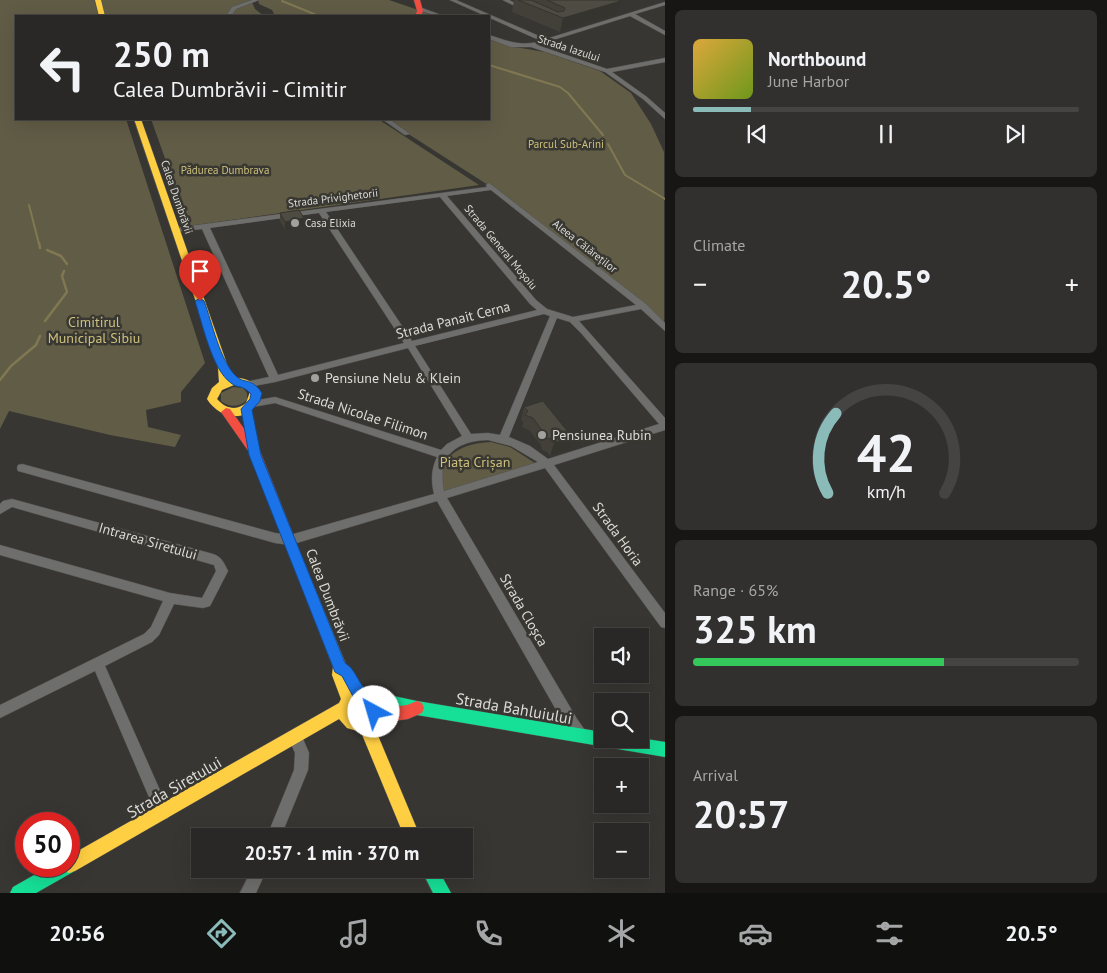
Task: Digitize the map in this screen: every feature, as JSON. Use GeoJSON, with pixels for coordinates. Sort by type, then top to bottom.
{"type":"FeatureCollection","features":[{"type":"Feature","properties":{"kind":"main road"},"geometry":{"type":"LineString","coordinates":[[98,0],[102,15]]}},
{"type":"Feature","properties":{"kind":"main road","name":"Calea Dumbrăvii"},"geometry":{"type":"LineString","coordinates":[[137,120],[229,382],[215,389],[212,400],[218,409],[226,412],[254,451],[340,667],[339,675],[346,709]]}},
{"type":"Feature","properties":{"kind":"main road"},"geometry":{"type":"LineString","coordinates":[[226,412],[233,412],[258,399],[248,384],[229,382]]}},
{"type":"Feature","properties":{"kind":"main road","name":"Calea Dumbrăvii"},"geometry":{"type":"LineString","coordinates":[[254,451],[258,399]]}},
{"type":"Feature","properties":{"kind":"main road","name":"Calea Dumbrăvii"},"geometry":{"type":"LineString","coordinates":[[340,667],[347,672],[363,696]]}},
{"type":"Feature","properties":{"kind":"main road"},"geometry":{"type":"LineString","coordinates":[[369,720],[356,724],[346,709],[363,696],[369,699],[374,708],[369,720],[409,828]]}},
{"type":"Feature","properties":{"kind":"main road","name":"Strada Bahluiului"},"geometry":{"type":"LineString","coordinates":[[363,696],[417,708],[664,750]]}},
{"type":"Feature","properties":{"kind":"main road","name":"Strada Bahluiului"},"geometry":{"type":"LineString","coordinates":[[369,720],[408,712],[417,708]]}},
{"type":"Feature","properties":{"kind":"main road","name":"Strada Siretului"},"geometry":{"type":"LineString","coordinates":[[80,859],[315,726],[324,718],[346,709]]}},
{"type":"Feature","properties":{"kind":"main road","name":"Strada Siretului"},"geometry":{"type":"LineString","coordinates":[[19,893],[48,877]]}},
{"type":"Feature","properties":{"kind":"main road"},"geometry":{"type":"LineString","coordinates":[[434,878],[442,893]]}},
{"type":"Feature","properties":{"kind":"street"},"geometry":{"type":"LineString","coordinates":[[229,15],[234,8],[257,0]]}},
{"type":"Feature","properties":{"kind":"street"},"geometry":{"type":"LineString","coordinates":[[452,0],[487,15]]}},
{"type":"Feature","properties":{"kind":"street"},"geometry":{"type":"LineString","coordinates":[[505,0],[529,10]]}},
{"type":"Feature","properties":{"kind":"street"},"geometry":{"type":"LineString","coordinates":[[532,45],[664,3]]}},
{"type":"Feature","properties":{"kind":"street"},"geometry":{"type":"LineString","coordinates":[[418,8],[438,15]]}},
{"type":"Feature","properties":{"kind":"street"},"geometry":{"type":"LineString","coordinates":[[631,14],[664,34]]}},
{"type":"Feature","properties":{"kind":"street"},"geometry":{"type":"LineString","coordinates":[[490,16],[546,41]]}},
{"type":"Feature","properties":{"kind":"street","name":"Strada Iazului"},"geometry":{"type":"LineString","coordinates":[[490,37],[511,45],[532,45],[607,71],[645,98],[663,114]]}},
{"type":"Feature","properties":{"kind":"street"},"geometry":{"type":"LineString","coordinates":[[607,71],[664,60]]}},
{"type":"Feature","properties":{"kind":"street"},"geometry":{"type":"LineString","coordinates":[[386,120],[407,134]]}},
{"type":"Feature","properties":{"kind":"street","name":"Strada Privighetorii"},"geometry":{"type":"LineString","coordinates":[[175,230],[442,195],[491,186]]}},
{"type":"Feature","properties":{"kind":"street","name":"Aleea Călăreților"},"geometry":{"type":"LineString","coordinates":[[491,186],[643,306],[664,328]]}},
{"type":"Feature","properties":{"kind":"street","name":"Strada General Moșoiu"},"geometry":{"type":"LineString","coordinates":[[442,195],[533,302],[544,311]]}},
{"type":"Feature","properties":{"kind":"street"},"geometry":{"type":"LineString","coordinates":[[321,210],[410,345],[468,438]]}},
{"type":"Feature","properties":{"kind":"street","name":"Calea Dumbrăvii"},"geometry":{"type":"LineString","coordinates":[[204,226],[258,399]]}},
{"type":"Feature","properties":{"kind":"street"},"geometry":{"type":"LineString","coordinates":[[544,311],[573,320],[643,306]]}},
{"type":"Feature","properties":{"kind":"street","name":"Strada Panait Cerna"},"geometry":{"type":"LineString","coordinates":[[248,384],[258,399],[410,345],[544,311]]}},
{"type":"Feature","properties":{"kind":"street"},"geometry":{"type":"LineString","coordinates":[[503,439],[554,315]]}},
{"type":"Feature","properties":{"kind":"street"},"geometry":{"type":"LineString","coordinates":[[22,468],[266,536],[290,540],[440,496],[664,426],[573,320]]}},
{"type":"Feature","properties":{"kind":"street","name":"Strada Nicolae Filimon"},"geometry":{"type":"LineString","coordinates":[[258,399],[275,400],[443,455]]}},
{"type":"Feature","properties":{"kind":"street","name":"Strada Nicolae Filimon"},"geometry":{"type":"LineString","coordinates":[[258,399],[275,400]]}},
{"type":"Feature","properties":{"kind":"street"},"geometry":{"type":"LineString","coordinates":[[440,496],[435,473],[443,455],[449,447],[468,438],[479,436],[503,439],[529,451],[547,463]]}},
{"type":"Feature","properties":{"kind":"street","name":"Strada Horia"},"geometry":{"type":"LineString","coordinates":[[547,463],[664,623]]}},
{"type":"Feature","properties":{"kind":"street","name":"Strada Cloșca"},"geometry":{"type":"LineString","coordinates":[[440,496],[572,724],[584,736]]}},
{"type":"Feature","properties":{"kind":"street","name":"Intrarea Siretului"},"geometry":{"type":"LineString","coordinates":[[0,510],[6,504],[12,503],[213,560],[220,565],[222,571],[206,602],[203,603],[168,598],[0,550]]}},
{"type":"Feature","properties":{"kind":"street"},"geometry":{"type":"LineString","coordinates":[[0,712],[152,634],[168,606],[168,598]]}},
{"type":"Feature","properties":{"kind":"street"},"geometry":{"type":"LineString","coordinates":[[98,663],[163,813]]}},
{"type":"Feature","properties":{"kind":"street"},"geometry":{"type":"LineString","coordinates":[[277,828],[301,770],[302,753],[296,737]]}},
{"type":"Feature","properties":{"kind":"street"},"geometry":{"type":"LineString","coordinates":[[248,893],[256,878]]}},
{"type":"Feature","properties":{"kind":"green space","name":"Cimitirul Municipal Sibiu"},"geometry":{"type":"Polygon","coordinates":[[[0,0],[251,0],[255,9],[263,15],[15,15],[15,120],[126,120],[205,363],[181,392],[181,402],[146,410],[148,427],[181,435],[175,447],[110,435],[9,411],[0,429],[0,0]]]}},
{"type":"Feature","properties":{"kind":"green space"},"geometry":{"type":"Polygon","coordinates":[[[258,0],[389,0],[433,15],[274,15],[272,10],[259,4],[258,0]]]}},
{"type":"Feature","properties":{"kind":"green space","name":"Parcul Sub-Arini"},"geometry":{"type":"Polygon","coordinates":[[[490,39],[509,46],[545,52],[600,71],[631,93],[651,124],[664,152],[664,328],[643,306],[488,185],[387,120],[490,120],[490,39]]]}},
{"type":"Feature","properties":{"kind":"green space","name":"Pădurea Dumbrava"},"geometry":{"type":"Polygon","coordinates":[[[151,120],[380,120],[479,185],[189,226],[151,120]]]}},
{"type":"Feature","properties":{"kind":"green space"},"geometry":{"type":"Polygon","coordinates":[[[233,387],[243,388],[247,393],[247,400],[234,406],[227,405],[221,401],[221,393],[233,387]]]}},
{"type":"Feature","properties":{"kind":"green space","name":"Piața Crișan"},"geometry":{"type":"Polygon","coordinates":[[[491,442],[510,447],[535,463],[444,492],[442,480],[444,467],[452,454],[467,446],[491,442]]]}},
{"type":"Feature","properties":{"kind":"building"},"geometry":{"type":"Polygon","coordinates":[[[518,0],[531,0],[558,12],[564,11],[565,8],[547,0],[621,1],[563,18],[518,0]]]}},
{"type":"Feature","properties":{"kind":"building"},"geometry":{"type":"Polygon","coordinates":[[[299,210],[304,218],[285,222],[280,213],[299,210]]]}},
{"type":"Feature","properties":{"kind":"building"},"geometry":{"type":"Polygon","coordinates":[[[543,401],[573,438],[554,443],[551,439],[545,438],[544,433],[533,418],[525,415],[528,411],[524,407],[543,401]]]}},
{"type":"Feature","properties":{"kind":"waterway"},"geometry":{"type":"LineString","coordinates":[[282,1],[317,15]]}},
{"type":"Feature","properties":{"kind":"waterway"},"geometry":{"type":"LineString","coordinates":[[490,65],[560,87],[568,93],[603,135]]}},
{"type":"Feature","properties":{"kind":"waterway"},"geometry":{"type":"LineString","coordinates":[[608,144],[625,175],[665,199]]}},
{"type":"Feature","properties":{"kind":"waterway"},"geometry":{"type":"LineString","coordinates":[[29,205],[39,244]]}},
{"type":"Feature","properties":{"kind":"waterway"},"geometry":{"type":"LineString","coordinates":[[39,243],[40,248]]}},
{"type":"Feature","properties":{"kind":"waterway"},"geometry":{"type":"LineString","coordinates":[[47,250],[61,256],[67,264]]}},
{"type":"Feature","properties":{"kind":"waterway"},"geometry":{"type":"LineString","coordinates":[[45,321],[67,292],[62,276],[64,271]]}},
{"type":"Feature","properties":{"kind":"waterway"},"geometry":{"type":"LineString","coordinates":[[0,380],[11,366],[36,345],[40,336]]}},
{"type":"Feature","properties":{"kind":"traffic: fast"},"geometry":{"type":"LineString","coordinates":[[365,697],[417,708],[665,750]]}},
{"type":"Feature","properties":{"kind":"traffic: fast"},"geometry":{"type":"LineString","coordinates":[[19,893],[47,877]]}},
{"type":"Feature","properties":{"kind":"traffic: fast"},"geometry":{"type":"LineString","coordinates":[[434,878],[442,893]]}},
{"type":"Feature","properties":{"kind":"traffic: slow"},"geometry":{"type":"LineString","coordinates":[[98,0],[102,15]]}},
{"type":"Feature","properties":{"kind":"traffic: slow"},"geometry":{"type":"LineString","coordinates":[[137,120],[223,367],[224,383]]}},
{"type":"Feature","properties":{"kind":"traffic: slow"},"geometry":{"type":"LineString","coordinates":[[239,381],[248,384],[255,391],[254,400],[245,410],[238,412],[224,410],[212,399],[213,394],[218,387],[226,383],[239,381]]}},
{"type":"Feature","properties":{"kind":"traffic: slow"},"geometry":{"type":"LineString","coordinates":[[296,557],[340,667],[339,675],[348,699]]}},
{"type":"Feature","properties":{"kind":"traffic: slow"},"geometry":{"type":"LineString","coordinates":[[359,695],[365,696],[373,704],[374,710],[373,716],[365,724],[359,725],[353,724],[345,716],[344,710],[345,704],[353,696],[359,695]]}},
{"type":"Feature","properties":{"kind":"traffic: slow"},"geometry":{"type":"LineString","coordinates":[[80,859],[344,708]]}},
{"type":"Feature","properties":{"kind":"traffic: slow"},"geometry":{"type":"LineString","coordinates":[[365,723],[409,828]]}},
{"type":"Feature","properties":{"kind":"traffic: jam"},"geometry":{"type":"LineString","coordinates":[[417,0],[420,11],[418,15]]}},
{"type":"Feature","properties":{"kind":"traffic: jam"},"geometry":{"type":"LineString","coordinates":[[226,412],[254,451],[296,557]]}},
{"type":"Feature","properties":{"kind":"traffic: jam"},"geometry":{"type":"LineString","coordinates":[[372,717],[408,712],[417,708]]}},
{"type":"Feature","properties":{"kind":"place","name":"Casa Elixia"},"geometry":{"type":"Point","coordinates":[295,223]}},
{"type":"Feature","properties":{"kind":"place","name":"Pensiune Nelu & Klein"},"geometry":{"type":"Point","coordinates":[315,378]}},
{"type":"Feature","properties":{"kind":"place","name":"Pensiunea Rubin"},"geometry":{"type":"Point","coordinates":[542,435]}},
{"type":"Feature","properties":{"kind":"route"},"geometry":{"type":"LineString","coordinates":[[200,301],[223,368],[235,381],[248,384],[254,388],[256,393],[255,401],[246,409],[255,455],[340,667],[347,672],[360,695],[369,699],[374,712]]}}]}
